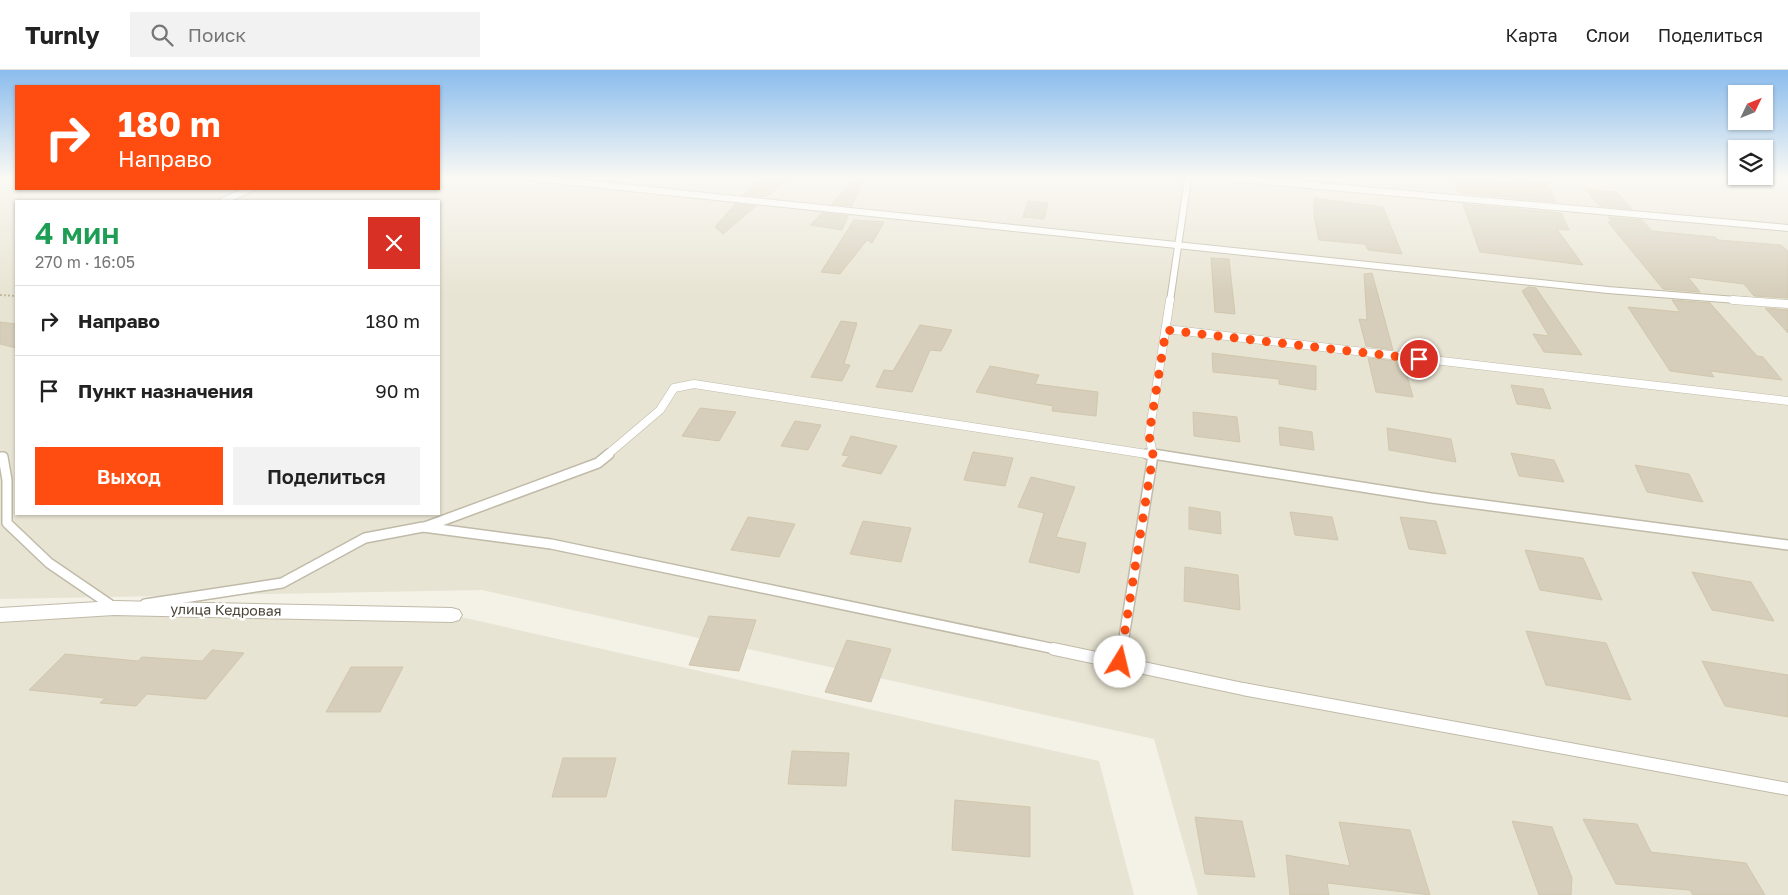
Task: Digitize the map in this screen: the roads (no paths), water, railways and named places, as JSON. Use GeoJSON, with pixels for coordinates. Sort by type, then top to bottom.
{"type":"FeatureCollection","features":[{"type":"Feature","properties":{"kind":"street","name":"улица Кедровая"},"geometry":{"type":"LineString","coordinates":[[0,615],[114,608],[452,615]]}},
{"type":"Feature","properties":{"kind":"lane"},"geometry":{"type":"LineString","coordinates":[[905,216],[1608,290],[1788,304]]}},
{"type":"Feature","properties":{"kind":"lane"},"geometry":{"type":"LineString","coordinates":[[1120,662],[1153,455],[1149,435],[1183,216]]}},
{"type":"Feature","properties":{"kind":"lane"},"geometry":{"type":"LineString","coordinates":[[1660,216],[1788,228]]}},
{"type":"Feature","properties":{"kind":"lane"},"geometry":{"type":"LineString","coordinates":[[1166,330],[1788,401]]}},
{"type":"Feature","properties":{"kind":"lane"},"geometry":{"type":"LineString","coordinates":[[0,457],[2,457],[8,480],[7,524],[49,563],[114,608],[282,583],[365,538],[423,527],[598,463],[660,410],[674,388],[694,384],[1431,498],[1788,545]]}},
{"type":"Feature","properties":{"kind":"lane"},"geometry":{"type":"LineString","coordinates":[[423,527],[551,544],[1243,689],[1788,789]]}}]}
